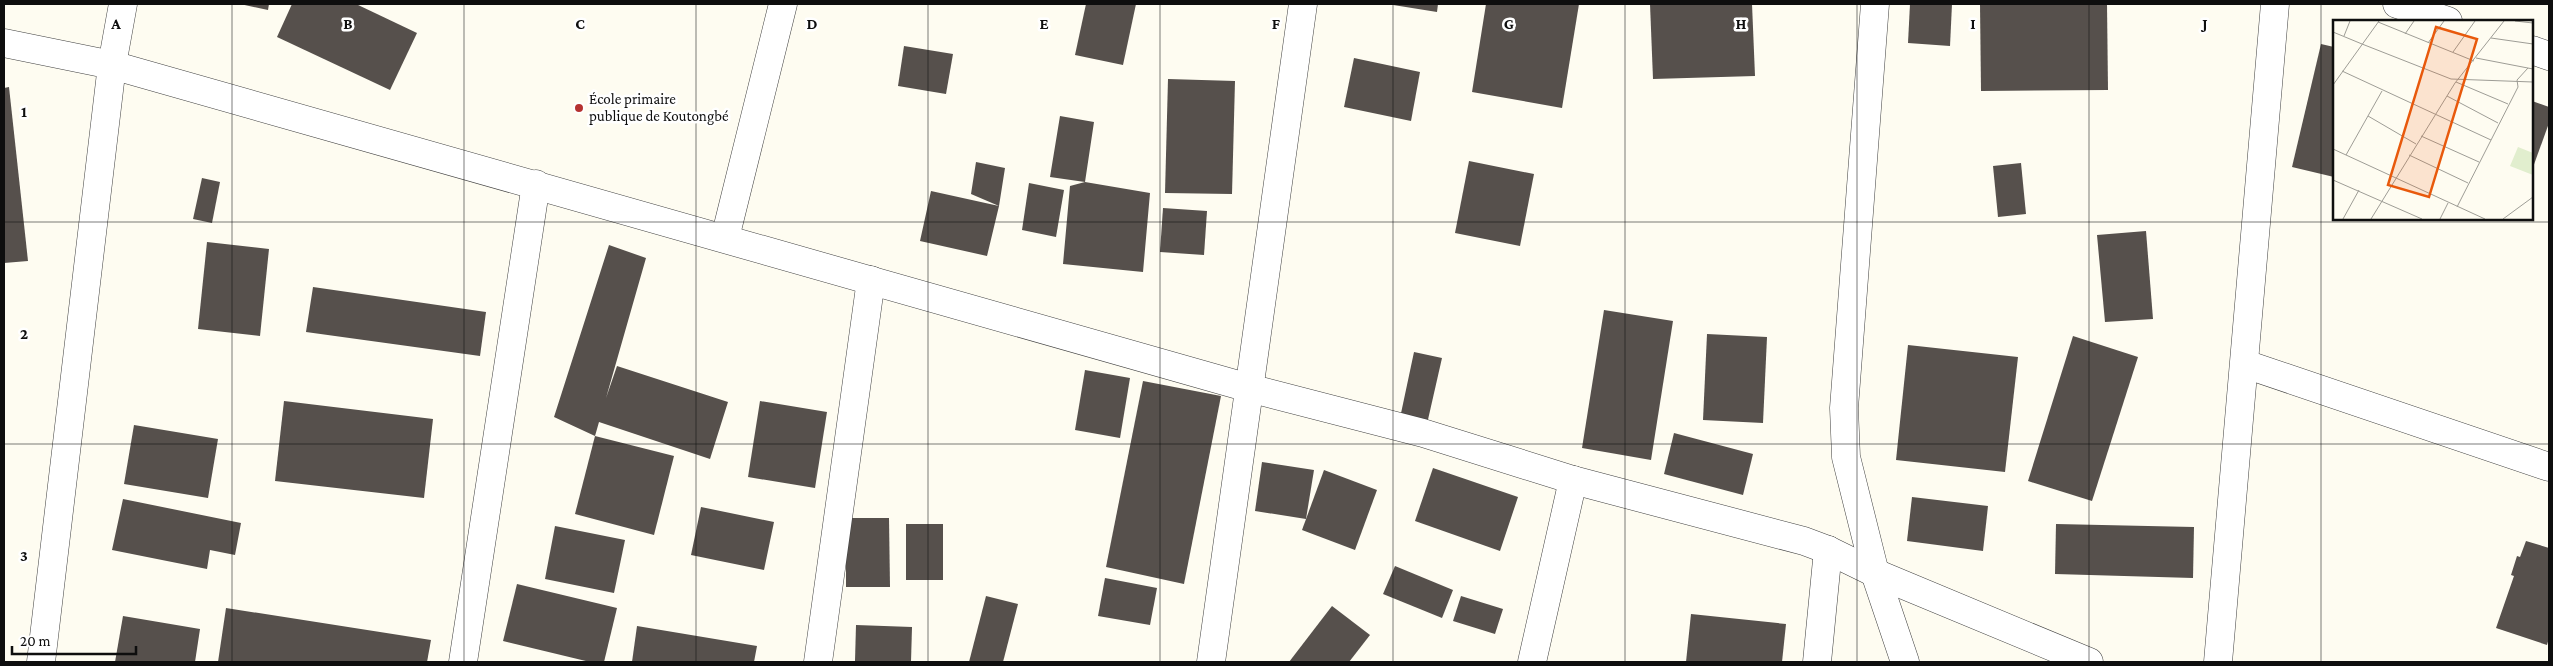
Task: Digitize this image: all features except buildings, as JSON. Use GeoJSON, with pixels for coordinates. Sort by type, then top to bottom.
{"type":"FeatureCollection","features":[{"type":"Feature","properties":{"kind":"street"},"geometry":{"type":"LineString","coordinates":[[41,662],[112,65],[122,4]]}},
{"type":"Feature","properties":{"kind":"street"},"geometry":{"type":"LineString","coordinates":[[725,238],[782,4]]}},
{"type":"Feature","properties":{"kind":"street"},"geometry":{"type":"LineString","coordinates":[[1211,662],[1303,4]]}},
{"type":"Feature","properties":{"kind":"street"},"geometry":{"type":"LineString","coordinates":[[1876,4],[1844,408],[1846,457],[1875,573],[1905,662]]}},
{"type":"Feature","properties":{"kind":"street"},"geometry":{"type":"LineString","coordinates":[[2218,662],[2275,4]]}},
{"type":"Feature","properties":{"kind":"street"},"geometry":{"type":"LineString","coordinates":[[2397,4],[2445,20]]}},
{"type":"Feature","properties":{"kind":"street"},"geometry":{"type":"LineString","coordinates":[[4,43],[112,65],[1249,388],[1422,434],[1572,480],[1828,550],[1875,573],[2089,662]]}},
{"type":"Feature","properties":{"kind":"street"},"geometry":{"type":"LineString","coordinates":[[2533,50],[2549,56]]}},
{"type":"Feature","properties":{"kind":"street"},"geometry":{"type":"LineString","coordinates":[[463,662],[536,184]]}},
{"type":"Feature","properties":{"kind":"street"},"geometry":{"type":"LineString","coordinates":[[818,662],[871,280]]}},
{"type":"Feature","properties":{"kind":"street"},"geometry":{"type":"LineString","coordinates":[[2245,364],[2549,467]]}},
{"type":"Feature","properties":{"kind":"street"},"geometry":{"type":"LineString","coordinates":[[1532,662],[1572,480]]}},
{"type":"Feature","properties":{"kind":"street"},"geometry":{"type":"LineString","coordinates":[[1817,662],[1828,550]]}},
{"type":"Feature","properties":{"kind":"place","name":"École primaire publique de Koutongbé"},"geometry":{"type":"Point","coordinates":[579,108]}}]}
